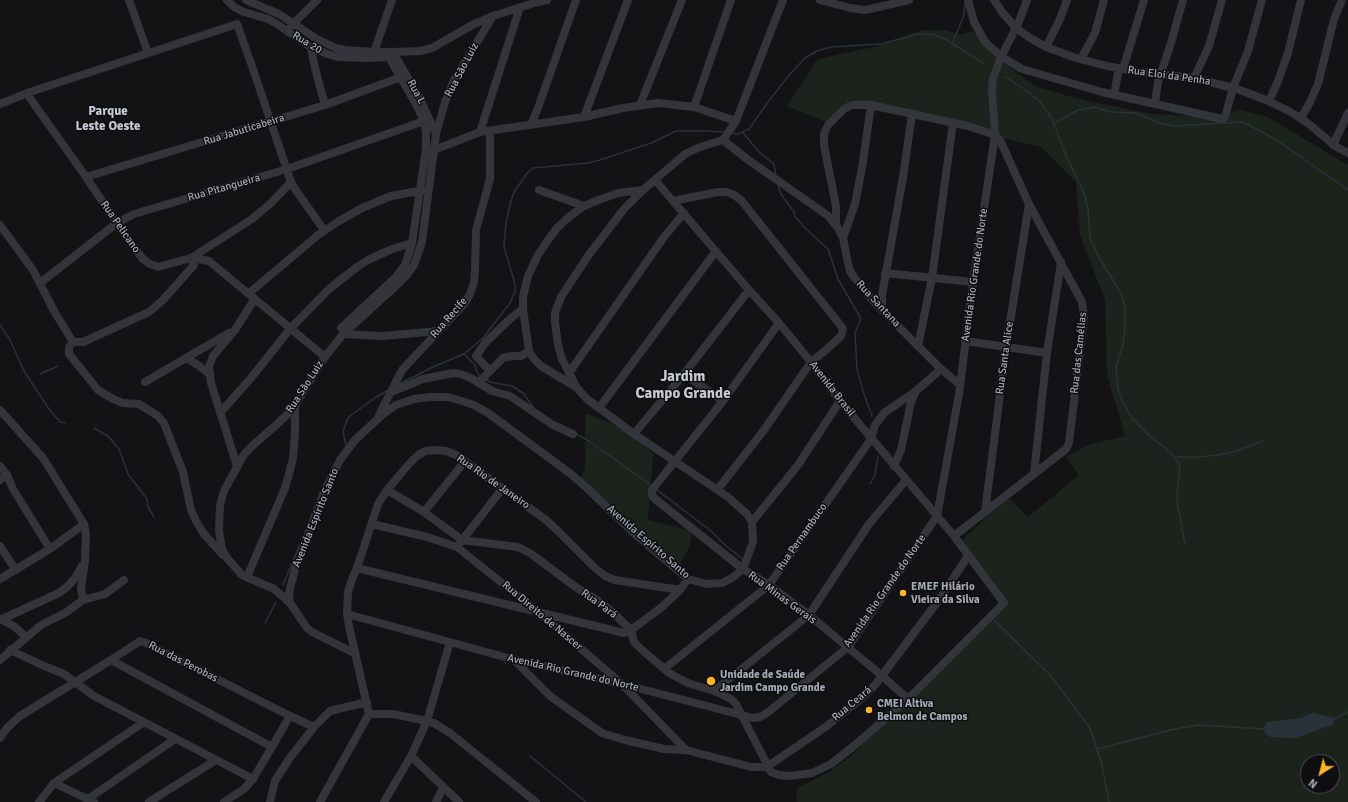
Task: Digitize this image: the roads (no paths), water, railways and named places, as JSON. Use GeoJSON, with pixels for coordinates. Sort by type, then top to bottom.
{"type":"FeatureCollection","features":[{"type":"Feature","properties":{"kind":"street"},"geometry":{"type":"LineString","coordinates":[[129,0],[148,53]]}},
{"type":"Feature","properties":{"kind":"street","name":"Rua 20"},"geometry":{"type":"LineString","coordinates":[[227,0],[234,7],[244,12],[268,19],[311,47],[327,54],[338,57],[367,58],[389,54],[420,52],[432,48],[474,24],[493,16],[547,0]]}},
{"type":"Feature","properties":{"kind":"street"},"geometry":{"type":"LineString","coordinates":[[286,30],[317,0]]}},
{"type":"Feature","properties":{"kind":"street"},"geometry":{"type":"LineString","coordinates":[[374,52],[392,0]]}},
{"type":"Feature","properties":{"kind":"street"},"geometry":{"type":"LineString","coordinates":[[531,125],[576,0]]}},
{"type":"Feature","properties":{"kind":"street"},"geometry":{"type":"LineString","coordinates":[[584,117],[628,0]]}},
{"type":"Feature","properties":{"kind":"street"},"geometry":{"type":"LineString","coordinates":[[640,105],[682,0]]}},
{"type":"Feature","properties":{"kind":"street"},"geometry":{"type":"LineString","coordinates":[[694,107],[731,0]]}},
{"type":"Feature","properties":{"kind":"street"},"geometry":{"type":"LineString","coordinates":[[743,569],[753,542],[752,522],[747,514],[718,489],[634,434],[587,399],[577,388],[562,360],[556,333],[555,313],[559,301],[588,256],[619,214],[643,190],[685,154],[696,148],[723,140],[736,121],[783,0]]}},
{"type":"Feature","properties":{"kind":"street"},"geometry":{"type":"LineString","coordinates":[[820,0],[850,8],[865,10],[909,0]]}},
{"type":"Feature","properties":{"kind":"street"},"geometry":{"type":"LineString","coordinates":[[968,0],[971,16],[985,42],[1001,57],[1015,66],[1029,72],[1114,95],[1223,119],[1225,117],[1233,88],[1248,51],[1262,0]]}},
{"type":"Feature","properties":{"kind":"street","name":"Rua Eloi da Penha"},"geometry":{"type":"LineString","coordinates":[[994,0],[1016,28],[1046,47],[1081,59],[1121,69],[1194,78],[1233,88],[1269,101],[1301,118],[1333,144],[1348,153]]}},
{"type":"Feature","properties":{"kind":"street","name":"Avenida Rio Grande do Norte"},"geometry":{"type":"LineString","coordinates":[[347,614],[512,659],[622,684],[743,717],[753,718],[760,717],[767,713],[848,647],[937,516],[959,384],[995,135],[992,90],[993,78],[1027,0]]}},
{"type":"Feature","properties":{"kind":"street"},"geometry":{"type":"LineString","coordinates":[[1046,47],[1058,24],[1067,0]]}},
{"type":"Feature","properties":{"kind":"street"},"geometry":{"type":"LineString","coordinates":[[1081,59],[1095,33],[1104,0]]}},
{"type":"Feature","properties":{"kind":"street"},"geometry":{"type":"LineString","coordinates":[[1114,95],[1144,0]]}},
{"type":"Feature","properties":{"kind":"street"},"geometry":{"type":"LineString","coordinates":[[1155,103],[1160,74],[1171,43],[1183,0]]}},
{"type":"Feature","properties":{"kind":"street"},"geometry":{"type":"LineString","coordinates":[[1194,78],[1211,40],[1222,0]]}},
{"type":"Feature","properties":{"kind":"street"},"geometry":{"type":"LineString","coordinates":[[1269,101],[1288,53],[1301,0]]}},
{"type":"Feature","properties":{"kind":"street"},"geometry":{"type":"LineString","coordinates":[[1301,118],[1318,84],[1334,19],[1342,0]]}},
{"type":"Feature","properties":{"kind":"street","name":"Rua 20"},"geometry":{"type":"LineString","coordinates":[[250,1],[279,14],[317,39],[329,45],[344,50],[389,54]]}},
{"type":"Feature","properties":{"kind":"street"},"geometry":{"type":"LineString","coordinates":[[480,132],[520,7]]}},
{"type":"Feature","properties":{"kind":"street"},"geometry":{"type":"LineString","coordinates":[[0,104],[237,24],[244,12]]}},
{"type":"Feature","properties":{"kind":"street","name":"Rua São Luiz"},"geometry":{"type":"LineString","coordinates":[[323,355],[343,334],[408,275],[414,265],[422,242],[436,134],[445,102],[454,80],[493,16]]}},
{"type":"Feature","properties":{"kind":"street"},"geometry":{"type":"LineString","coordinates":[[237,24],[291,182],[324,230]]}},
{"type":"Feature","properties":{"kind":"street"},"geometry":{"type":"LineString","coordinates":[[311,47],[325,105]]}},
{"type":"Feature","properties":{"kind":"street","name":"Rua São Luiz"},"geometry":{"type":"LineString","coordinates":[[290,603],[274,589],[242,575],[227,558],[220,541],[220,505],[224,491],[237,466],[251,447],[295,406],[332,337],[344,324],[396,277],[405,265],[412,243],[426,149],[426,132],[424,121],[418,106],[389,54]]}},
{"type":"Feature","properties":{"kind":"street","name":"Rua L"},"geometry":{"type":"LineString","coordinates":[[389,54],[419,97],[436,134]]}},
{"type":"Feature","properties":{"kind":"street","name":"Rua Jabuticabeira"},"geometry":{"type":"LineString","coordinates":[[86,177],[325,105],[401,77]]}},
{"type":"Feature","properties":{"kind":"street","name":"Rua Pelicano"},"geometry":{"type":"LineString","coordinates":[[27,94],[143,259],[158,267],[191,258],[209,261],[254,300],[323,355]]}},
{"type":"Feature","properties":{"kind":"street"},"geometry":{"type":"LineString","coordinates":[[434,150],[480,132],[584,117],[640,105],[658,103],[694,107],[736,121]]}},
{"type":"Feature","properties":{"kind":"street"},"geometry":{"type":"LineString","coordinates":[[836,225],[836,206],[824,145],[824,134],[825,130],[833,121],[849,106],[857,104],[871,105],[953,122],[995,135]]}},
{"type":"Feature","properties":{"kind":"street"},"geometry":{"type":"LineString","coordinates":[[843,238],[855,204],[871,105]]}},
{"type":"Feature","properties":{"kind":"street"},"geometry":{"type":"LineString","coordinates":[[1333,144],[1348,112]]}},
{"type":"Feature","properties":{"kind":"street"},"geometry":{"type":"LineString","coordinates":[[882,310],[882,295],[903,177],[912,114]]}},
{"type":"Feature","properties":{"kind":"street","name":"Rua Pitangueira"},"geometry":{"type":"LineString","coordinates":[[40,283],[117,223],[134,214],[287,169],[424,121]]}},
{"type":"Feature","properties":{"kind":"street"},"geometry":{"type":"LineString","coordinates":[[918,346],[932,278],[953,122]]}},
{"type":"Feature","properties":{"kind":"street","name":"Rua Recife"},"geometry":{"type":"LineString","coordinates":[[376,420],[402,370],[464,303],[470,294],[474,282],[476,230],[490,179],[490,130]]}},
{"type":"Feature","properties":{"kind":"street","name":"Rua das Camélias"},"geometry":{"type":"LineString","coordinates":[[954,536],[1064,452],[1068,446],[1084,312],[1082,302],[1029,204],[1000,140],[995,135]]}},
{"type":"Feature","properties":{"kind":"street","name":"Rua Santana"},"geometry":{"type":"LineString","coordinates":[[723,140],[782,185],[819,208],[827,215],[836,225],[843,238],[850,271],[859,283],[882,310],[941,369],[959,384]]}},
{"type":"Feature","properties":{"kind":"street","name":"Avenida Brasil"},"geometry":{"type":"LineString","coordinates":[[655,180],[779,323],[871,439],[954,536],[1004,603],[908,699]]}},
{"type":"Feature","properties":{"kind":"street"},"geometry":{"type":"LineString","coordinates":[[74,342],[83,342],[149,312],[163,300],[194,266],[191,258],[252,219],[271,203],[291,182]]}},
{"type":"Feature","properties":{"kind":"street"},"geometry":{"type":"LineString","coordinates":[[248,294],[324,230],[377,201],[391,196],[429,189]]}},
{"type":"Feature","properties":{"kind":"street"},"geometry":{"type":"LineString","coordinates":[[539,190],[584,206]]}},
{"type":"Feature","properties":{"kind":"street"},"geometry":{"type":"LineString","coordinates":[[577,388],[541,366],[529,351],[523,309],[523,297],[528,276],[538,255],[557,228],[570,216],[584,206],[618,193],[643,190]]}},
{"type":"Feature","properties":{"kind":"street"},"geometry":{"type":"LineString","coordinates":[[673,201],[718,192],[727,192],[741,200],[841,326],[843,333],[811,362],[764,430],[718,489]]}},
{"type":"Feature","properties":{"kind":"street","name":"Rua Santa Alice"},"geometry":{"type":"LineString","coordinates":[[985,512],[1006,347],[1029,204]]}},
{"type":"Feature","properties":{"kind":"street"},"geometry":{"type":"LineString","coordinates":[[569,373],[664,237],[684,213]]}},
{"type":"Feature","properties":{"kind":"street"},"geometry":{"type":"LineString","coordinates":[[0,225],[33,270],[54,311],[74,342]]}},
{"type":"Feature","properties":{"kind":"street"},"geometry":{"type":"LineString","coordinates":[[220,413],[251,378],[290,329],[330,289],[357,267],[392,249],[412,243]]}},
{"type":"Feature","properties":{"kind":"street"},"geometry":{"type":"LineString","coordinates":[[599,408],[716,251]]}},
{"type":"Feature","properties":{"kind":"street"},"geometry":{"type":"LineString","coordinates":[[1034,474],[1047,354],[1061,262]]}},
{"type":"Feature","properties":{"kind":"street"},"geometry":{"type":"LineString","coordinates":[[886,273],[973,282]]}},
{"type":"Feature","properties":{"kind":"street"},"geometry":{"type":"LineString","coordinates":[[634,434],[684,374],[749,290]]}},
{"type":"Feature","properties":{"kind":"street"},"geometry":{"type":"LineString","coordinates":[[237,466],[220,413],[209,374],[209,367],[213,356],[235,330],[254,300]]}},
{"type":"Feature","properties":{"kind":"street"},"geometry":{"type":"LineString","coordinates":[[490,371],[476,356],[486,342],[512,317],[523,309]]}},
{"type":"Feature","properties":{"kind":"street"},"geometry":{"type":"LineString","coordinates":[[675,461],[723,401],[779,323]]}},
{"type":"Feature","properties":{"kind":"street"},"geometry":{"type":"LineString","coordinates":[[145,382],[235,330]]}},
{"type":"Feature","properties":{"kind":"street"},"geometry":{"type":"LineString","coordinates":[[343,334],[383,336],[438,331]]}},
{"type":"Feature","properties":{"kind":"street"},"geometry":{"type":"LineString","coordinates":[[965,341],[1047,354]]}},
{"type":"Feature","properties":{"kind":"street"},"geometry":{"type":"LineString","coordinates":[[74,342],[70,347],[69,354],[98,390],[113,399],[124,403],[139,404],[158,416],[164,423],[183,472],[196,521],[216,548],[227,558]]}},
{"type":"Feature","properties":{"kind":"street"},"geometry":{"type":"LineString","coordinates":[[478,383],[503,358],[507,356],[521,356],[529,351]]}},
{"type":"Feature","properties":{"kind":"street"},"geometry":{"type":"LineString","coordinates":[[186,358],[209,374]]}},
{"type":"Feature","properties":{"kind":"street","name":"Rua Pernambuco"},"geometry":{"type":"LineString","coordinates":[[664,669],[769,585],[871,439],[875,425],[884,413],[916,391],[941,369]]}},
{"type":"Feature","properties":{"kind":"street"},"geometry":{"type":"LineString","coordinates":[[391,392],[423,380],[453,373],[460,374],[492,391],[510,396],[553,425],[573,434]]}},
{"type":"Feature","properties":{"kind":"street"},"geometry":{"type":"LineString","coordinates":[[684,374],[723,401]]}},
{"type":"Feature","properties":{"kind":"street"},"geometry":{"type":"LineString","coordinates":[[894,466],[901,450],[911,402],[916,391]]}},
{"type":"Feature","properties":{"kind":"street","name":"Avenida Espírito Santo"},"geometry":{"type":"LineString","coordinates":[[290,603],[290,587],[295,569],[324,492],[332,474],[347,450],[376,420],[396,405],[414,399],[430,397],[447,398],[474,405],[488,413],[571,474],[637,536],[688,579],[706,584],[722,583],[732,578],[743,569]]}},
{"type":"Feature","properties":{"kind":"street"},"geometry":{"type":"LineString","coordinates":[[752,522],[798,465],[840,401]]}},
{"type":"Feature","properties":{"kind":"street"},"geometry":{"type":"LineString","coordinates":[[247,577],[285,488],[289,474],[293,458],[295,406]]}},
{"type":"Feature","properties":{"kind":"street"},"geometry":{"type":"LineString","coordinates":[[0,410],[43,458],[84,524],[86,534],[85,560],[81,589],[83,600]]}},
{"type":"Feature","properties":{"kind":"street","name":"Rua Rio de Janeiro"},"geometry":{"type":"LineString","coordinates":[[369,714],[354,653],[347,614],[348,592],[378,504],[408,464],[425,451],[446,451],[465,461],[550,524],[605,576],[615,580],[680,590]]}},
{"type":"Feature","properties":{"kind":"street"},"geometry":{"type":"LineString","coordinates":[[424,512],[465,461]]}},
{"type":"Feature","properties":{"kind":"street","name":"Rua Minas Gerais"},"geometry":{"type":"LineString","coordinates":[[675,461],[652,490],[651,493],[655,499],[743,569],[769,585],[809,615],[882,675],[908,699]]}},
{"type":"Feature","properties":{"kind":"street"},"geometry":{"type":"LineString","coordinates":[[0,466],[7,475],[13,489],[50,548]]}},
{"type":"Feature","properties":{"kind":"street"},"geometry":{"type":"LineString","coordinates":[[0,480],[7,475]]}},
{"type":"Feature","properties":{"kind":"street"},"geometry":{"type":"LineString","coordinates":[[714,690],[809,615],[869,524],[906,480]]}},
{"type":"Feature","properties":{"kind":"street"},"geometry":{"type":"LineString","coordinates":[[457,547],[502,489]]}},
{"type":"Feature","properties":{"kind":"street","name":"Rua Pará"},"geometry":{"type":"LineString","coordinates":[[387,490],[424,512],[462,540],[518,547],[530,553],[571,584],[610,610],[631,630],[634,642],[664,669],[688,683],[714,690],[731,699],[736,704],[768,766]]}},
{"type":"Feature","properties":{"kind":"street"},"geometry":{"type":"LineString","coordinates":[[0,579],[50,548],[84,524]]}},
{"type":"Feature","properties":{"kind":"street","name":"Rua Direito de Nascer"},"geometry":{"type":"LineString","coordinates":[[372,524],[457,547],[537,611],[622,684],[686,750]]}},
{"type":"Feature","properties":{"kind":"street"},"geometry":{"type":"LineString","coordinates":[[0,546],[15,569]]}},
{"type":"Feature","properties":{"kind":"street","name":"Rua Ceará"},"geometry":{"type":"LineString","coordinates":[[768,766],[827,726],[875,685],[941,597],[968,556]]}},
{"type":"Feature","properties":{"kind":"street"},"geometry":{"type":"LineString","coordinates":[[1,620],[59,593],[76,577],[85,560]]}},
{"type":"Feature","properties":{"kind":"street"},"geometry":{"type":"LineString","coordinates":[[357,568],[624,633],[631,630],[662,606],[680,590],[688,579]]}},
{"type":"Feature","properties":{"kind":"street"},"geometry":{"type":"LineString","coordinates":[[0,660],[41,624],[65,613],[83,600],[105,594],[124,580]]}},
{"type":"Feature","properties":{"kind":"street"},"geometry":{"type":"LineString","coordinates":[[290,603],[307,628],[312,632],[354,653]]}},
{"type":"Feature","properties":{"kind":"street"},"geometry":{"type":"LineString","coordinates":[[1,620],[15,627],[26,637]]}},
{"type":"Feature","properties":{"kind":"street","name":"Rua das Perobas"},"geometry":{"type":"LineString","coordinates":[[0,738],[7,728],[20,716],[140,641],[314,727]]}},
{"type":"Feature","properties":{"kind":"street"},"geometry":{"type":"LineString","coordinates":[[384,802],[411,756],[427,721],[450,642]]}},
{"type":"Feature","properties":{"kind":"street"},"geometry":{"type":"LineString","coordinates":[[10,650],[64,674],[94,696],[253,779]]}},
{"type":"Feature","properties":{"kind":"street"},"geometry":{"type":"LineString","coordinates":[[512,659],[550,696],[602,733],[664,749],[686,750],[764,768],[768,766],[771,772],[779,775],[790,776],[812,773],[831,764],[908,699]]}},
{"type":"Feature","properties":{"kind":"street"},"geometry":{"type":"LineString","coordinates":[[111,660],[272,747]]}},
{"type":"Feature","properties":{"kind":"street"},"geometry":{"type":"LineString","coordinates":[[270,802],[275,781],[289,759],[314,727],[330,711],[367,702]]}},
{"type":"Feature","properties":{"kind":"street"},"geometry":{"type":"LineString","coordinates":[[320,802],[369,714],[393,714],[434,723],[450,733],[536,802]]}},
{"type":"Feature","properties":{"kind":"street"},"geometry":{"type":"LineString","coordinates":[[224,802],[244,789],[253,779],[290,716]]}},
{"type":"Feature","properties":{"kind":"street"},"geometry":{"type":"LineString","coordinates":[[39,802],[54,783],[144,722]]}},
{"type":"Feature","properties":{"kind":"street"},"geometry":{"type":"LineString","coordinates":[[54,783],[91,800],[175,739]]}},
{"type":"Feature","properties":{"kind":"street"},"geometry":{"type":"LineString","coordinates":[[411,756],[459,802]]}},
{"type":"Feature","properties":{"kind":"street"},"geometry":{"type":"LineString","coordinates":[[149,802],[216,760]]}},
{"type":"Feature","properties":{"kind":"street"},"geometry":{"type":"LineString","coordinates":[[436,802],[443,788]]}},
{"type":"Feature","properties":{"kind":"waterway"},"geometry":{"type":"LineString","coordinates":[[952,43],[964,15],[965,2]]}},
{"type":"Feature","properties":{"kind":"waterway"},"geometry":{"type":"LineString","coordinates":[[730,133],[738,134],[749,129],[790,74],[805,58],[817,51],[831,47],[881,44],[918,34],[932,34],[945,39],[983,63]]}},
{"type":"Feature","properties":{"kind":"waterway"},"geometry":{"type":"LineString","coordinates":[[1006,77],[1040,102],[1052,119],[1067,158],[1085,196],[1088,209],[1090,238],[1100,259],[1122,295],[1125,307],[1123,344],[1116,367],[1118,389],[1132,418],[1151,437],[1170,452],[1178,462],[1180,469],[1177,495],[1178,507],[1185,544]]}},
{"type":"Feature","properties":{"kind":"waterway"},"geometry":{"type":"LineString","coordinates":[[1053,124],[1078,110],[1095,107],[1110,112],[1137,113],[1159,123],[1174,126],[1241,122],[1275,139],[1348,190]]}},
{"type":"Feature","properties":{"kind":"waterway"},"geometry":{"type":"LineString","coordinates":[[399,384],[464,354],[483,338],[510,303],[515,291],[515,284],[504,247],[506,222],[514,192],[528,172],[533,168],[588,163],[600,160],[651,143],[676,131],[724,132]]}},
{"type":"Feature","properties":{"kind":"waterway"},"geometry":{"type":"LineString","coordinates":[[743,133],[760,153],[774,164],[776,176]]}},
{"type":"Feature","properties":{"kind":"waterway"},"geometry":{"type":"LineString","coordinates":[[778,185],[781,194],[794,212],[795,216],[805,228],[828,249],[838,279],[860,317],[855,333],[857,369],[872,416]]}},
{"type":"Feature","properties":{"kind":"waterway"},"geometry":{"type":"LineString","coordinates":[[0,325],[10,340],[24,371],[49,409],[60,422],[65,423]]}},
{"type":"Feature","properties":{"kind":"waterway"},"geometry":{"type":"LineString","coordinates":[[464,354],[475,365],[480,376]]}},
{"type":"Feature","properties":{"kind":"waterway"},"geometry":{"type":"LineString","coordinates":[[40,374],[58,366]]}},
{"type":"Feature","properties":{"kind":"waterway"},"geometry":{"type":"LineString","coordinates":[[485,379],[490,382],[512,386],[523,393],[534,408]]}},
{"type":"Feature","properties":{"kind":"waterway"},"geometry":{"type":"LineString","coordinates":[[346,445],[343,432],[350,416],[387,391]]}},
{"type":"Feature","properties":{"kind":"waterway"},"geometry":{"type":"LineString","coordinates":[[94,428],[109,437],[119,449],[128,474],[147,499],[148,507],[154,517]]}},
{"type":"Feature","properties":{"kind":"waterway"},"geometry":{"type":"LineString","coordinates":[[576,434],[589,441],[652,486]]}},
{"type":"Feature","properties":{"kind":"waterway"},"geometry":{"type":"LineString","coordinates":[[1175,457],[1217,455],[1237,451],[1263,441]]}},
{"type":"Feature","properties":{"kind":"waterway"},"geometry":{"type":"LineString","coordinates":[[870,484],[875,475],[878,456]]}},
{"type":"Feature","properties":{"kind":"waterway"},"geometry":{"type":"LineString","coordinates":[[657,490],[710,530],[726,546],[744,560]]}},
{"type":"Feature","properties":{"kind":"waterway"},"geometry":{"type":"LineString","coordinates":[[283,585],[300,544]]}},
{"type":"Feature","properties":{"kind":"waterway"},"geometry":{"type":"LineString","coordinates":[[265,623],[276,602]]}},
{"type":"Feature","properties":{"kind":"waterway"},"geometry":{"type":"LineString","coordinates":[[994,620],[1050,675],[1090,728],[1101,761],[1109,802]]}},
{"type":"Feature","properties":{"kind":"waterway"},"geometry":{"type":"LineString","coordinates":[[1335,719],[1348,712]]}},
{"type":"Feature","properties":{"kind":"waterway"},"geometry":{"type":"LineString","coordinates":[[1098,749],[1170,730],[1198,725],[1265,729]]}},
{"type":"Feature","properties":{"kind":"waterway"},"geometry":{"type":"LineString","coordinates":[[530,756],[586,802]]}},
{"type":"Feature","properties":{"kind":"place","name":"EMEF Hilário Vieira da Silva"},"geometry":{"type":"Point","coordinates":[903,593]}},
{"type":"Feature","properties":{"kind":"place","name":"Unidade de Saúde Jardim Campo Grande"},"geometry":{"type":"Point","coordinates":[711,681]}},
{"type":"Feature","properties":{"kind":"place","name":"CMEI Altiva Belmon de Campos"},"geometry":{"type":"Point","coordinates":[869,710]}},
{"type":"Feature","properties":{"kind":"district","name":"Parque Leste Oeste"},"geometry":{"type":"Point","coordinates":[108,120]}},
{"type":"Feature","properties":{"kind":"district","name":"Jardim Campo Grande"},"geometry":{"type":"Point","coordinates":[683,386]}}]}
